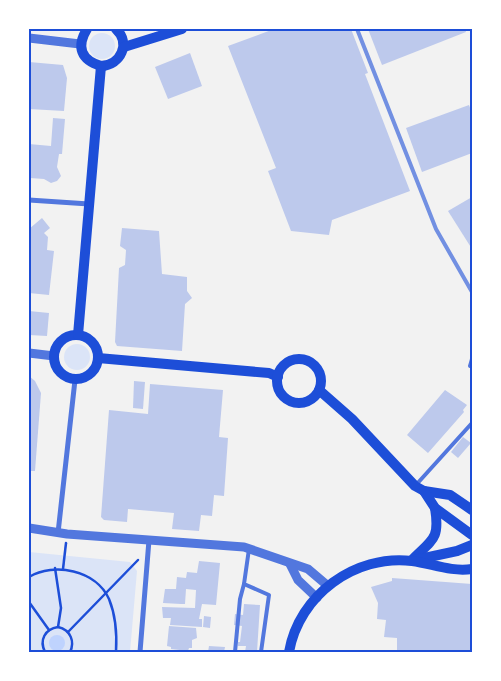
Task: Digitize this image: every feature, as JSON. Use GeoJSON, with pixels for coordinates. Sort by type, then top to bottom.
{"type":"FeatureCollection","features":[{"type":"Feature","properties":{"kind":"main road"},"geometry":{"type":"LineString","coordinates":[[87,29],[80,44],[84,58],[101,66],[116,62],[124,47],[123,37],[116,29]]}},
{"type":"Feature","properties":{"kind":"main road"},"geometry":{"type":"LineString","coordinates":[[124,47],[182,29]]}},
{"type":"Feature","properties":{"kind":"main road"},"geometry":{"type":"LineString","coordinates":[[78,335],[101,66]]}},
{"type":"Feature","properties":{"kind":"main road"},"geometry":{"type":"LineString","coordinates":[[71,335],[78,335],[91,341],[96,346],[98,358],[97,365],[90,376],[75,380],[62,375],[55,363],[54,356],[60,343],[71,335]]}},
{"type":"Feature","properties":{"kind":"main road"},"geometry":{"type":"LineString","coordinates":[[98,358],[268,373],[278,377]]}},
{"type":"Feature","properties":{"kind":"main road"},"geometry":{"type":"LineString","coordinates":[[297,360],[306,361],[314,365],[320,372],[321,381],[319,390],[314,397],[307,402],[298,403],[289,401],[282,395],[278,386],[278,377],[281,369],[288,362],[297,360]]}},
{"type":"Feature","properties":{"kind":"main road"},"geometry":{"type":"LineString","coordinates":[[319,390],[352,419],[419,488],[435,508],[472,535]]}},
{"type":"Feature","properties":{"kind":"main road"},"geometry":{"type":"LineString","coordinates":[[419,488],[450,495],[472,510]]}},
{"type":"Feature","properties":{"kind":"main road"},"geometry":{"type":"LineString","coordinates":[[412,561],[436,534],[438,528],[435,508]]}},
{"type":"Feature","properties":{"kind":"main road"},"geometry":{"type":"LineString","coordinates":[[290,652],[294,631],[317,598],[328,586],[348,572],[379,562],[412,561],[456,551],[472,545]]}},
{"type":"Feature","properties":{"kind":"main road"},"geometry":{"type":"LineString","coordinates":[[412,561],[454,571],[472,569]]}},
{"type":"Feature","properties":{"kind":"street"},"geometry":{"type":"LineString","coordinates":[[29,38],[80,44]]}},
{"type":"Feature","properties":{"kind":"street"},"geometry":{"type":"LineString","coordinates":[[29,200],[89,204]]}},
{"type":"Feature","properties":{"kind":"street"},"geometry":{"type":"LineString","coordinates":[[29,354],[54,356]]}},
{"type":"Feature","properties":{"kind":"street"},"geometry":{"type":"LineString","coordinates":[[62,534],[75,380]]}},
{"type":"Feature","properties":{"kind":"street"},"geometry":{"type":"LineString","coordinates":[[29,528],[62,534],[249,548],[308,569],[328,586]]}},
{"type":"Feature","properties":{"kind":"street"},"geometry":{"type":"LineString","coordinates":[[140,652],[149,540]]}},
{"type":"Feature","properties":{"kind":"street"},"geometry":{"type":"LineString","coordinates":[[290,564],[298,580],[317,598]]}},
{"type":"Feature","properties":{"kind":"lane"},"geometry":{"type":"LineString","coordinates":[[470,366],[472,359]]}},
{"type":"Feature","properties":{"kind":"lane"},"geometry":{"type":"LineString","coordinates":[[419,488],[472,423]]}},
{"type":"Feature","properties":{"kind":"lane"},"geometry":{"type":"LineString","coordinates":[[235,652],[240,599],[249,548]]}},
{"type":"Feature","properties":{"kind":"lane"},"geometry":{"type":"LineString","coordinates":[[244,584],[269,595],[261,652]]}},
{"type":"Feature","properties":{"kind":"path"},"geometry":{"type":"LineString","coordinates":[[62,534],[63,569]]}},
{"type":"Feature","properties":{"kind":"path"},"geometry":{"type":"LineString","coordinates":[[68,632],[138,560],[148,563]]}},
{"type":"Feature","properties":{"kind":"path"},"geometry":{"type":"LineString","coordinates":[[55,568],[61,608],[58,627]]}},
{"type":"Feature","properties":{"kind":"path"},"geometry":{"type":"LineString","coordinates":[[29,577],[55,568],[90,579],[106,593],[116,626],[116,652]]}},
{"type":"Feature","properties":{"kind":"path"},"geometry":{"type":"LineString","coordinates":[[29,602],[49,630]]}},
{"type":"Feature","properties":{"kind":"path"},"geometry":{"type":"LineString","coordinates":[[45,652],[42,641],[49,630],[58,627],[68,632],[73,644],[70,652]]}},
{"type":"Feature","properties":{"kind":"shaded area"},"geometry":{"type":"Polygon","coordinates":[[[102,33],[111,37],[115,46],[111,55],[102,59],[93,55],[89,46],[93,37],[102,33]]]}},
{"type":"Feature","properties":{"kind":"shaded area"},"geometry":{"type":"Polygon","coordinates":[[[77,344],[86,348],[90,357],[86,366],[77,370],[68,366],[64,357],[68,348],[77,344]]]}},
{"type":"Feature","properties":{"kind":"shaded area"},"geometry":{"type":"Polygon","coordinates":[[[29,552],[130,562],[137,571],[130,652],[29,652],[29,552]]]}},
{"type":"Feature","properties":{"kind":"water"},"geometry":{"type":"Polygon","coordinates":[[[57,635],[63,637],[65,643],[63,649],[57,651],[51,649],[49,643],[51,637],[57,635]]]}},
{"type":"Feature","properties":{"kind":"building"},"geometry":{"type":"Polygon","coordinates":[[[274,29],[351,29],[368,73],[365,74],[410,191],[332,220],[329,235],[291,231],[268,171],[276,168],[228,46],[274,29]]]}},
{"type":"Feature","properties":{"kind":"building"},"geometry":{"type":"Polygon","coordinates":[[[368,29],[465,29],[466,32],[382,65],[368,29]]]}},
{"type":"Feature","properties":{"kind":"building"},"geometry":{"type":"Polygon","coordinates":[[[190,53],[202,86],[168,99],[155,67],[190,53]]]}},
{"type":"Feature","properties":{"kind":"building"},"geometry":{"type":"Polygon","coordinates":[[[29,62],[63,65],[67,78],[64,111],[29,109],[29,62]]]}},
{"type":"Feature","properties":{"kind":"building"},"geometry":{"type":"Polygon","coordinates":[[[469,105],[472,113],[472,153],[422,172],[406,128],[469,105]]]}},
{"type":"Feature","properties":{"kind":"building"},"geometry":{"type":"Polygon","coordinates":[[[53,118],[65,119],[62,154],[59,154],[57,167],[61,176],[57,181],[51,183],[44,179],[30,178],[29,144],[51,146],[53,118]]]}},
{"type":"Feature","properties":{"kind":"building"},"geometry":{"type":"Polygon","coordinates":[[[472,197],[472,249],[448,211],[472,197]]]}},
{"type":"Feature","properties":{"kind":"building"},"geometry":{"type":"Polygon","coordinates":[[[42,218],[50,228],[44,233],[48,237],[47,250],[54,251],[49,295],[29,293],[29,229],[42,218]]]}},
{"type":"Feature","properties":{"kind":"building"},"geometry":{"type":"Polygon","coordinates":[[[122,228],[159,231],[162,274],[187,277],[187,291],[192,298],[185,304],[182,351],[117,346],[115,342],[119,268],[125,265],[126,250],[120,246],[122,228]]]}},
{"type":"Feature","properties":{"kind":"building"},"geometry":{"type":"Polygon","coordinates":[[[29,311],[49,313],[47,336],[29,335],[29,311]]]}},
{"type":"Feature","properties":{"kind":"building"},"geometry":{"type":"Polygon","coordinates":[[[29,376],[35,381],[41,393],[35,471],[29,471],[29,376]]]}},
{"type":"Feature","properties":{"kind":"building"},"geometry":{"type":"Polygon","coordinates":[[[134,381],[145,382],[143,409],[133,408],[134,381]]]}},
{"type":"Feature","properties":{"kind":"building"},"geometry":{"type":"Polygon","coordinates":[[[150,384],[223,390],[219,437],[228,438],[224,496],[214,495],[212,516],[201,515],[199,531],[172,529],[174,513],[128,509],[127,522],[104,520],[101,517],[109,410],[148,414],[150,384]]]}},
{"type":"Feature","properties":{"kind":"building"},"geometry":{"type":"Polygon","coordinates":[[[445,390],[467,405],[463,410],[464,412],[428,453],[407,435],[445,390]]]}},
{"type":"Feature","properties":{"kind":"building"},"geometry":{"type":"Polygon","coordinates":[[[463,437],[471,443],[458,458],[451,452],[463,437]]]}},
{"type":"Feature","properties":{"kind":"building"},"geometry":{"type":"Polygon","coordinates":[[[199,561],[220,563],[216,605],[202,604],[199,619],[202,619],[202,627],[170,625],[171,618],[163,618],[162,607],[195,608],[196,590],[186,589],[185,604],[181,604],[163,603],[165,589],[176,589],[177,577],[186,578],[187,572],[197,573],[199,561]]]}},
{"type":"Feature","properties":{"kind":"building"},"geometry":{"type":"Polygon","coordinates":[[[392,578],[472,584],[472,652],[397,652],[397,638],[384,637],[386,620],[377,619],[378,603],[371,587],[392,581],[392,578]]]}},
{"type":"Feature","properties":{"kind":"building"},"geometry":{"type":"Polygon","coordinates":[[[244,604],[260,605],[257,652],[245,652],[246,646],[238,646],[242,626],[234,625],[235,614],[243,615],[244,604]]]}},
{"type":"Feature","properties":{"kind":"building"},"geometry":{"type":"Polygon","coordinates":[[[204,616],[211,617],[210,628],[203,627],[204,616]]]}},
{"type":"Feature","properties":{"kind":"building"},"geometry":{"type":"Polygon","coordinates":[[[169,626],[196,628],[197,638],[192,640],[192,648],[189,648],[188,651],[171,649],[171,647],[167,646],[169,626]]]}},
{"type":"Feature","properties":{"kind":"building"},"geometry":{"type":"Polygon","coordinates":[[[209,646],[225,647],[224,652],[208,652],[209,646]]]}},
{"type":"Feature","properties":{"kind":"railway"},"geometry":{"type":"LineString","coordinates":[[357,29],[436,229],[472,292]]}}]}
